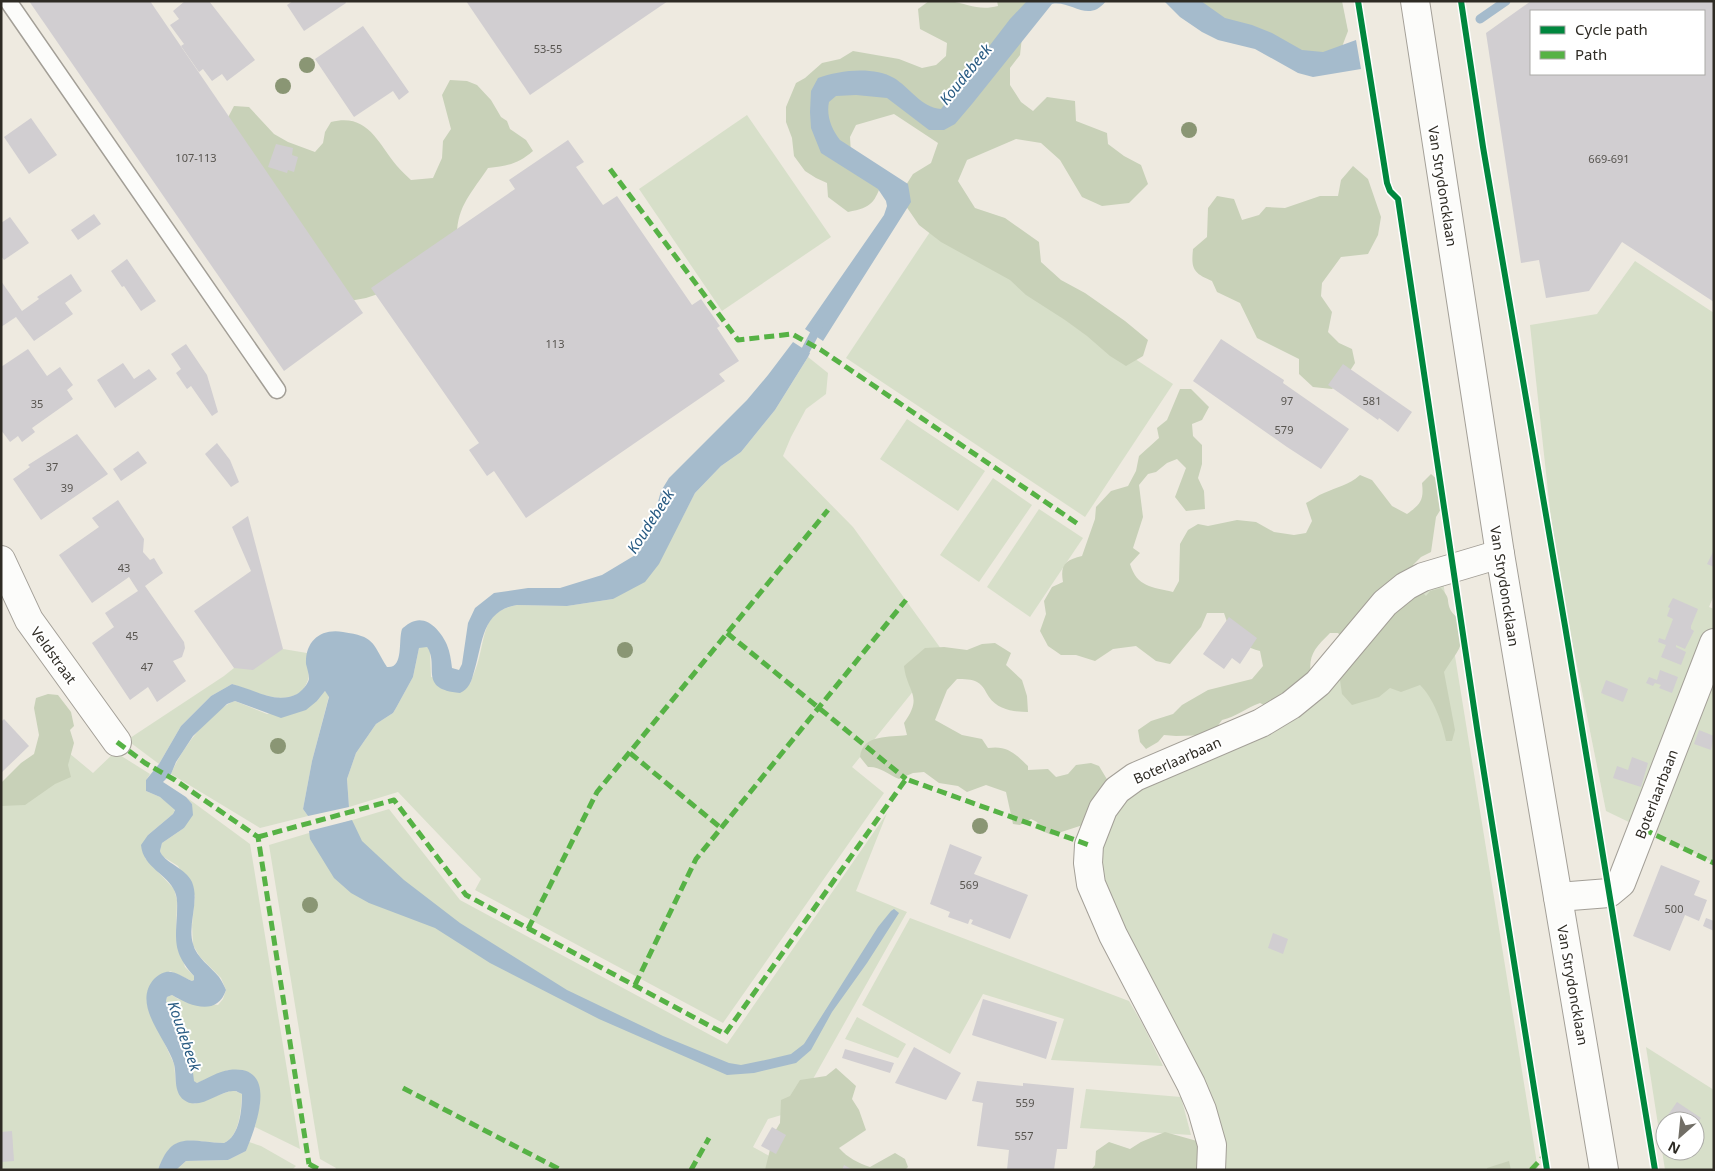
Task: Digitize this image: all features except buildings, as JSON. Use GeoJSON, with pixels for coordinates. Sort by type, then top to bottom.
{"type":"FeatureCollection","features":[{"type":"Feature","properties":{"kind":"street","name":"Van Strydoncklaan"},"geometry":{"type":"LineString","coordinates":[[1415,1],[1500,554],[1604,1170]]}},
{"type":"Feature","properties":{"kind":"street","name":"Boterlaarbaan"},"geometry":{"type":"LineString","coordinates":[[1211,1170],[1212,1145],[1191,1084],[1113,935],[1091,884],[1088,845],[1103,809],[1117,790],[1135,777],[1261,724],[1291,705],[1318,684],[1386,603],[1406,586],[1423,577],[1500,554]]}},
{"type":"Feature","properties":{"kind":"street","name":"Veldstraat"},"geometry":{"type":"LineString","coordinates":[[1,560],[29,620],[117,742]]}},
{"type":"Feature","properties":{"kind":"street","name":"Boterlaarbaan"},"geometry":{"type":"LineString","coordinates":[[1558,897],[1609,893],[1621,883],[1714,642]]}},
{"type":"Feature","properties":{"kind":"lane"},"geometry":{"type":"LineString","coordinates":[[8,1],[277,390]]}},
{"type":"Feature","properties":{"kind":"green space"},"geometry":{"type":"Polygon","coordinates":[[[929,1],[950,1],[985,8],[998,6],[997,1],[1050,1],[1022,37],[1020,55],[1010,68],[1010,85],[1021,102],[1033,111],[1047,97],[1075,101],[1076,121],[1107,133],[1108,144],[1124,156],[1141,165],[1148,184],[1129,203],[1102,206],[1082,197],[1060,160],[1041,143],[1016,139],[967,160],[958,181],[975,208],[1005,218],[1039,242],[1041,262],[1061,280],[1085,293],[1148,340],[1143,356],[1126,366],[1110,356],[1065,320],[1026,295],[1010,280],[941,242],[919,225],[899,196],[913,174],[931,163],[938,143],[894,114],[856,125],[850,137],[851,154],[883,180],[875,199],[868,206],[848,212],[828,197],[827,183],[805,171],[794,156],[792,138],[786,122],[786,107],[796,83],[805,78],[822,63],[840,59],[853,51],[899,59],[922,68],[936,65],[946,56],[947,43],[920,29],[918,9],[929,1]]]}},
{"type":"Feature","properties":{"kind":"green space"},"geometry":{"type":"Polygon","coordinates":[[[1166,1],[1342,1],[1348,31],[1340,52],[1320,58],[1166,1]]]}},
{"type":"Feature","properties":{"kind":"green space"},"geometry":{"type":"Polygon","coordinates":[[[450,80],[467,81],[477,85],[491,100],[501,117],[507,121],[510,129],[526,140],[533,151],[512,164],[488,168],[463,207],[457,235],[384,292],[344,302],[223,127],[234,106],[249,107],[274,134],[288,142],[315,152],[323,143],[325,132],[331,122],[344,120],[354,122],[363,126],[377,139],[397,166],[411,180],[433,178],[442,158],[443,141],[451,129],[442,95],[450,80]]]}},
{"type":"Feature","properties":{"kind":"green space"},"geometry":{"type":"Polygon","coordinates":[[[747,115],[831,237],[722,311],[639,189],[747,115]]]}},
{"type":"Feature","properties":{"kind":"green space"},"geometry":{"type":"Polygon","coordinates":[[[1353,166],[1368,179],[1381,217],[1378,235],[1368,254],[1341,257],[1322,283],[1321,296],[1332,312],[1328,332],[1339,343],[1352,349],[1355,363],[1346,377],[1332,389],[1313,387],[1299,374],[1299,359],[1257,338],[1240,303],[1217,292],[1212,281],[1197,273],[1192,261],[1193,249],[1207,237],[1208,208],[1217,196],[1234,199],[1242,220],[1259,215],[1266,207],[1285,208],[1320,196],[1338,196],[1341,180],[1353,166]]]}},
{"type":"Feature","properties":{"kind":"green space"},"geometry":{"type":"Polygon","coordinates":[[[934,226],[1173,384],[1085,517],[846,358],[934,226]]]}},
{"type":"Feature","properties":{"kind":"green space"},"geometry":{"type":"Polygon","coordinates":[[[1635,261],[1714,313],[1714,595],[1709,607],[1714,609],[1714,863],[1606,811],[1555,556],[1530,325],[1597,314],[1635,261]]]}},
{"type":"Feature","properties":{"kind":"green space"},"geometry":{"type":"Polygon","coordinates":[[[808,357],[828,373],[826,394],[806,409],[783,456],[853,527],[944,653],[852,767],[884,793],[723,1023],[475,890],[481,879],[398,792],[349,807],[347,779],[356,753],[376,724],[393,713],[396,708],[413,677],[419,648],[427,647],[430,651],[431,677],[470,684],[477,665],[485,631],[492,618],[498,612],[517,605],[567,606],[613,599],[682,518],[695,493],[721,466],[741,452],[775,410],[808,357]]]}},
{"type":"Feature","properties":{"kind":"green space"},"geometry":{"type":"Polygon","coordinates":[[[1180,389],[1191,389],[1209,407],[1202,420],[1192,424],[1193,436],[1202,445],[1202,464],[1198,478],[1204,491],[1205,509],[1186,511],[1175,497],[1186,468],[1177,459],[1167,463],[1156,472],[1148,474],[1139,485],[1143,517],[1133,548],[1140,553],[1130,564],[1133,572],[1146,585],[1173,592],[1179,581],[1180,544],[1188,530],[1198,524],[1208,526],[1237,520],[1256,522],[1274,532],[1294,535],[1306,533],[1312,521],[1306,503],[1347,484],[1360,475],[1372,480],[1392,506],[1407,514],[1416,507],[1422,498],[1422,483],[1431,474],[1440,482],[1444,504],[1436,517],[1431,552],[1421,557],[1413,565],[1420,590],[1426,596],[1430,591],[1441,588],[1447,597],[1450,609],[1459,620],[1462,629],[1462,643],[1444,672],[1455,730],[1452,741],[1446,741],[1437,711],[1429,696],[1420,685],[1401,692],[1390,688],[1379,697],[1352,705],[1342,694],[1339,673],[1347,643],[1338,633],[1330,633],[1319,644],[1313,654],[1310,666],[1312,682],[1272,709],[1260,703],[1222,720],[1211,735],[1164,735],[1158,742],[1146,749],[1140,742],[1138,730],[1151,721],[1173,714],[1182,705],[1208,690],[1252,679],[1263,666],[1260,651],[1240,642],[1232,634],[1224,613],[1207,613],[1201,627],[1170,664],[1156,661],[1136,646],[1113,649],[1095,661],[1076,655],[1061,655],[1048,646],[1040,631],[1046,614],[1044,601],[1052,587],[1063,582],[1062,571],[1065,564],[1071,559],[1082,556],[1095,519],[1096,507],[1111,491],[1128,486],[1136,471],[1139,456],[1159,438],[1157,428],[1167,420],[1180,389]]]}},
{"type":"Feature","properties":{"kind":"green space"},"geometry":{"type":"Polygon","coordinates":[[[907,419],[985,471],[958,511],[880,459],[907,419]]]}},
{"type":"Feature","properties":{"kind":"green space"},"geometry":{"type":"Polygon","coordinates":[[[993,478],[1032,505],[979,582],[940,555],[993,478]]]}},
{"type":"Feature","properties":{"kind":"green space"},"geometry":{"type":"Polygon","coordinates":[[[1039,509],[1083,538],[1030,617],[987,587],[1039,509]]]}},
{"type":"Feature","properties":{"kind":"green space"},"geometry":{"type":"Polygon","coordinates":[[[1440,563],[1538,1170],[1226,1170],[1224,1149],[1144,970],[1101,880],[1099,849],[1121,803],[1136,789],[1270,730],[1440,563]]]}},
{"type":"Feature","properties":{"kind":"green space"},"geometry":{"type":"Polygon","coordinates":[[[995,643],[1011,653],[1006,665],[1022,680],[1027,696],[1028,712],[1012,711],[997,705],[977,682],[957,679],[947,690],[935,720],[962,735],[982,739],[988,748],[995,747],[1011,751],[1028,766],[1028,770],[1048,769],[1056,777],[1068,774],[1076,765],[1091,763],[1099,766],[1108,781],[1086,824],[1052,835],[1042,831],[1037,822],[1031,819],[1020,825],[1013,824],[1006,792],[986,785],[967,792],[958,786],[939,783],[924,772],[913,773],[899,779],[880,769],[868,767],[860,757],[862,749],[872,740],[907,735],[904,723],[910,714],[914,700],[904,666],[925,648],[944,647],[967,650],[982,644],[995,643]]]}},
{"type":"Feature","properties":{"kind":"green space"},"geometry":{"type":"Polygon","coordinates":[[[283,649],[307,653],[308,680],[302,690],[294,696],[285,698],[262,695],[232,684],[211,696],[181,726],[159,764],[127,740],[234,668],[283,649]]]}},
{"type":"Feature","properties":{"kind":"green space"},"geometry":{"type":"Polygon","coordinates":[[[325,691],[329,696],[312,761],[303,809],[308,816],[260,828],[171,774],[181,754],[197,732],[226,705],[235,701],[267,714],[317,701],[325,691]]]}},
{"type":"Feature","properties":{"kind":"green space"},"geometry":{"type":"Polygon","coordinates":[[[48,694],[58,695],[71,712],[74,726],[70,730],[74,743],[68,765],[71,777],[55,784],[25,805],[1,806],[1,783],[21,763],[34,754],[39,735],[34,708],[36,698],[48,694]]]}},
{"type":"Feature","properties":{"kind":"green space"},"geometry":{"type":"Polygon","coordinates":[[[57,743],[93,773],[115,752],[150,774],[146,780],[146,791],[160,797],[175,809],[173,814],[148,835],[145,858],[174,889],[177,900],[176,937],[185,967],[194,976],[194,980],[192,981],[170,971],[147,992],[149,1009],[174,1064],[176,1084],[194,1104],[233,1090],[242,1094],[239,1122],[229,1140],[224,1143],[192,1141],[176,1144],[169,1149],[158,1170],[1,1170],[1,796],[57,743]]]}},
{"type":"Feature","properties":{"kind":"green space"},"geometry":{"type":"Polygon","coordinates":[[[186,797],[250,844],[300,1149],[255,1127],[260,1103],[228,1070],[197,1083],[193,1081],[188,1047],[166,1001],[167,997],[172,995],[178,999],[218,1005],[223,999],[226,990],[221,978],[200,957],[193,945],[192,925],[195,896],[178,866],[162,856],[160,851],[162,843],[184,828],[192,804],[186,797]]]}},
{"type":"Feature","properties":{"kind":"green space"},"geometry":{"type":"Polygon","coordinates":[[[389,809],[460,900],[727,1044],[887,813],[856,891],[907,912],[795,1111],[768,1119],[753,1147],[795,1170],[335,1170],[336,1168],[320,1159],[269,845],[389,809]]]}},
{"type":"Feature","properties":{"kind":"green space"},"geometry":{"type":"Polygon","coordinates":[[[910,918],[1129,1001],[1163,1066],[1051,1060],[1064,1019],[983,994],[950,1054],[862,1005],[910,918]]]}},
{"type":"Feature","properties":{"kind":"green space"},"geometry":{"type":"Polygon","coordinates":[[[857,1017],[906,1044],[898,1058],[845,1039],[857,1017]]]}},
{"type":"Feature","properties":{"kind":"green space"},"geometry":{"type":"Polygon","coordinates":[[[1646,1047],[1714,1090],[1714,1170],[1665,1170],[1664,1161],[1705,1161],[1705,1111],[1656,1111],[1646,1047]]]}},
{"type":"Feature","properties":{"kind":"green space"},"geometry":{"type":"Polygon","coordinates":[[[836,1068],[856,1086],[852,1099],[859,1110],[866,1130],[839,1148],[853,1160],[870,1167],[895,1153],[905,1159],[908,1167],[905,1170],[765,1170],[774,1133],[780,1123],[781,1100],[790,1096],[800,1080],[826,1076],[836,1068]]]}},
{"type":"Feature","properties":{"kind":"green space"},"geometry":{"type":"Polygon","coordinates":[[[1086,1089],[1181,1097],[1191,1135],[1080,1128],[1086,1089]]]}},
{"type":"Feature","properties":{"kind":"green space"},"geometry":{"type":"Polygon","coordinates":[[[1165,1132],[1197,1141],[1216,1170],[1091,1170],[1095,1165],[1096,1151],[1109,1142],[1130,1149],[1165,1132]]]}},
{"type":"Feature","properties":{"kind":"green space"},"geometry":{"type":"Polygon","coordinates":[[[249,1142],[261,1146],[296,1166],[292,1170],[176,1170],[186,1161],[228,1160],[246,1151],[249,1142]]]}},
{"type":"Feature","properties":{"kind":"green space"},"geometry":{"type":"Polygon","coordinates":[[[1509,1161],[1511,1170],[1487,1170],[1487,1168],[1509,1161]]]}},
{"type":"Feature","properties":{"kind":"water"},"geometry":{"type":"Polygon","coordinates":[[[1027,1],[1106,1],[1093,11],[1052,4],[955,124],[944,130],[929,130],[887,98],[856,95],[836,96],[829,102],[830,122],[840,140],[908,184],[911,202],[823,341],[805,329],[884,215],[887,206],[878,189],[821,153],[811,128],[810,112],[811,91],[818,78],[856,70],[886,74],[900,82],[928,105],[941,109],[1010,19],[1027,1]]]}},
{"type":"Feature","properties":{"kind":"water"},"geometry":{"type":"Polygon","coordinates":[[[1164,1],[1201,1],[1225,18],[1252,25],[1272,33],[1302,50],[1323,52],[1356,40],[1361,69],[1313,77],[1298,73],[1255,49],[1218,40],[1202,32],[1180,17],[1164,1]]]}},
{"type":"Feature","properties":{"kind":"water"},"geometry":{"type":"Polygon","coordinates":[[[793,342],[810,353],[808,357],[775,410],[741,452],[721,466],[695,493],[659,564],[645,582],[613,599],[567,606],[517,605],[496,614],[489,622],[485,631],[471,681],[467,688],[460,693],[447,691],[434,682],[432,662],[427,647],[419,648],[413,677],[393,713],[376,724],[356,753],[347,779],[349,807],[308,816],[303,809],[312,761],[329,697],[325,691],[306,710],[281,718],[235,701],[227,704],[193,736],[176,762],[171,774],[163,782],[186,797],[192,804],[193,815],[184,828],[162,843],[160,851],[166,859],[185,873],[192,882],[195,897],[191,929],[193,944],[197,953],[219,977],[226,990],[216,1004],[210,1006],[202,1007],[187,1003],[172,995],[167,997],[166,1001],[188,1047],[194,1081],[197,1083],[217,1073],[229,1070],[245,1071],[255,1077],[259,1086],[260,1099],[255,1127],[246,1151],[228,1160],[186,1161],[176,1170],[158,1170],[163,1157],[169,1149],[183,1141],[224,1143],[229,1140],[239,1122],[242,1100],[242,1094],[235,1091],[229,1091],[196,1103],[190,1103],[181,1097],[178,1093],[174,1064],[148,1011],[146,1000],[148,989],[154,979],[164,972],[173,972],[192,981],[194,980],[194,976],[187,968],[177,948],[177,897],[167,880],[146,860],[141,845],[148,835],[173,814],[175,810],[160,797],[146,791],[146,780],[159,764],[181,726],[211,696],[232,684],[273,697],[289,697],[297,694],[309,679],[306,656],[311,643],[321,634],[328,632],[343,632],[367,638],[387,667],[396,664],[398,659],[402,629],[413,622],[425,621],[442,636],[449,650],[452,668],[459,670],[462,664],[468,623],[475,608],[494,593],[528,588],[560,588],[602,575],[637,554],[643,546],[661,491],[669,478],[747,400],[793,342]]]}},
{"type":"Feature","properties":{"kind":"water"},"geometry":{"type":"Polygon","coordinates":[[[352,820],[362,841],[404,880],[460,923],[567,990],[663,1036],[729,1063],[741,1065],[791,1054],[804,1044],[878,927],[894,909],[899,913],[867,963],[832,1012],[811,1050],[796,1063],[754,1073],[727,1075],[599,1019],[490,963],[435,928],[369,903],[351,893],[334,878],[310,839],[309,831],[352,820]]]}},
{"type":"Feature","properties":{"kind":"waterway","name":"Koudebeek"},"geometry":{"type":"LineString","coordinates":[[1480,19],[1506,1]]}},
{"type":"Feature","properties":{"kind":"waterway","name":"Koudebeek"},"geometry":{"type":"LineString","coordinates":[[801,359],[819,325]]}},
{"type":"Feature","properties":{"kind":"marked path"},"geometry":{"type":"LineString","coordinates":[[610,169],[738,340],[792,334],[821,350],[1078,524]]}},
{"type":"Feature","properties":{"kind":"marked path"},"geometry":{"type":"LineString","coordinates":[[528,929],[597,792],[828,510]]}},
{"type":"Feature","properties":{"kind":"marked path"},"geometry":{"type":"LineString","coordinates":[[635,985],[696,859],[906,600]]}},
{"type":"Feature","properties":{"kind":"marked path"},"geometry":{"type":"LineString","coordinates":[[727,633],[906,779]]}},
{"type":"Feature","properties":{"kind":"marked path"},"geometry":{"type":"LineString","coordinates":[[117,742],[145,763],[175,780],[258,837],[309,1164]]}},
{"type":"Feature","properties":{"kind":"marked path"},"geometry":{"type":"LineString","coordinates":[[630,753],[721,828]]}},
{"type":"Feature","properties":{"kind":"marked path"},"geometry":{"type":"LineString","coordinates":[[258,837],[394,800],[466,895],[725,1034],[906,779],[1089,845]]}},
{"type":"Feature","properties":{"kind":"marked path"},"geometry":{"type":"LineString","coordinates":[[1643,829],[1714,863]]}},
{"type":"Feature","properties":{"kind":"marked path"},"geometry":{"type":"LineString","coordinates":[[403,1088],[561,1170]]}},
{"type":"Feature","properties":{"kind":"marked path"},"geometry":{"type":"LineString","coordinates":[[691,1170],[709,1138]]}},
{"type":"Feature","properties":{"kind":"marked path"},"geometry":{"type":"LineString","coordinates":[[1531,1170],[1544,1156]]}},
{"type":"Feature","properties":{"kind":"marked path"},"geometry":{"type":"LineString","coordinates":[[309,1164],[320,1170]]}},
{"type":"Feature","properties":{"kind":"cycle path"},"geometry":{"type":"LineString","coordinates":[[1358,1],[1387,183],[1390,191],[1398,199],[1478,735],[1547,1170]]}},
{"type":"Feature","properties":{"kind":"cycle path"},"geometry":{"type":"LineString","coordinates":[[1461,1],[1483,147],[1655,1170]]}}]}
